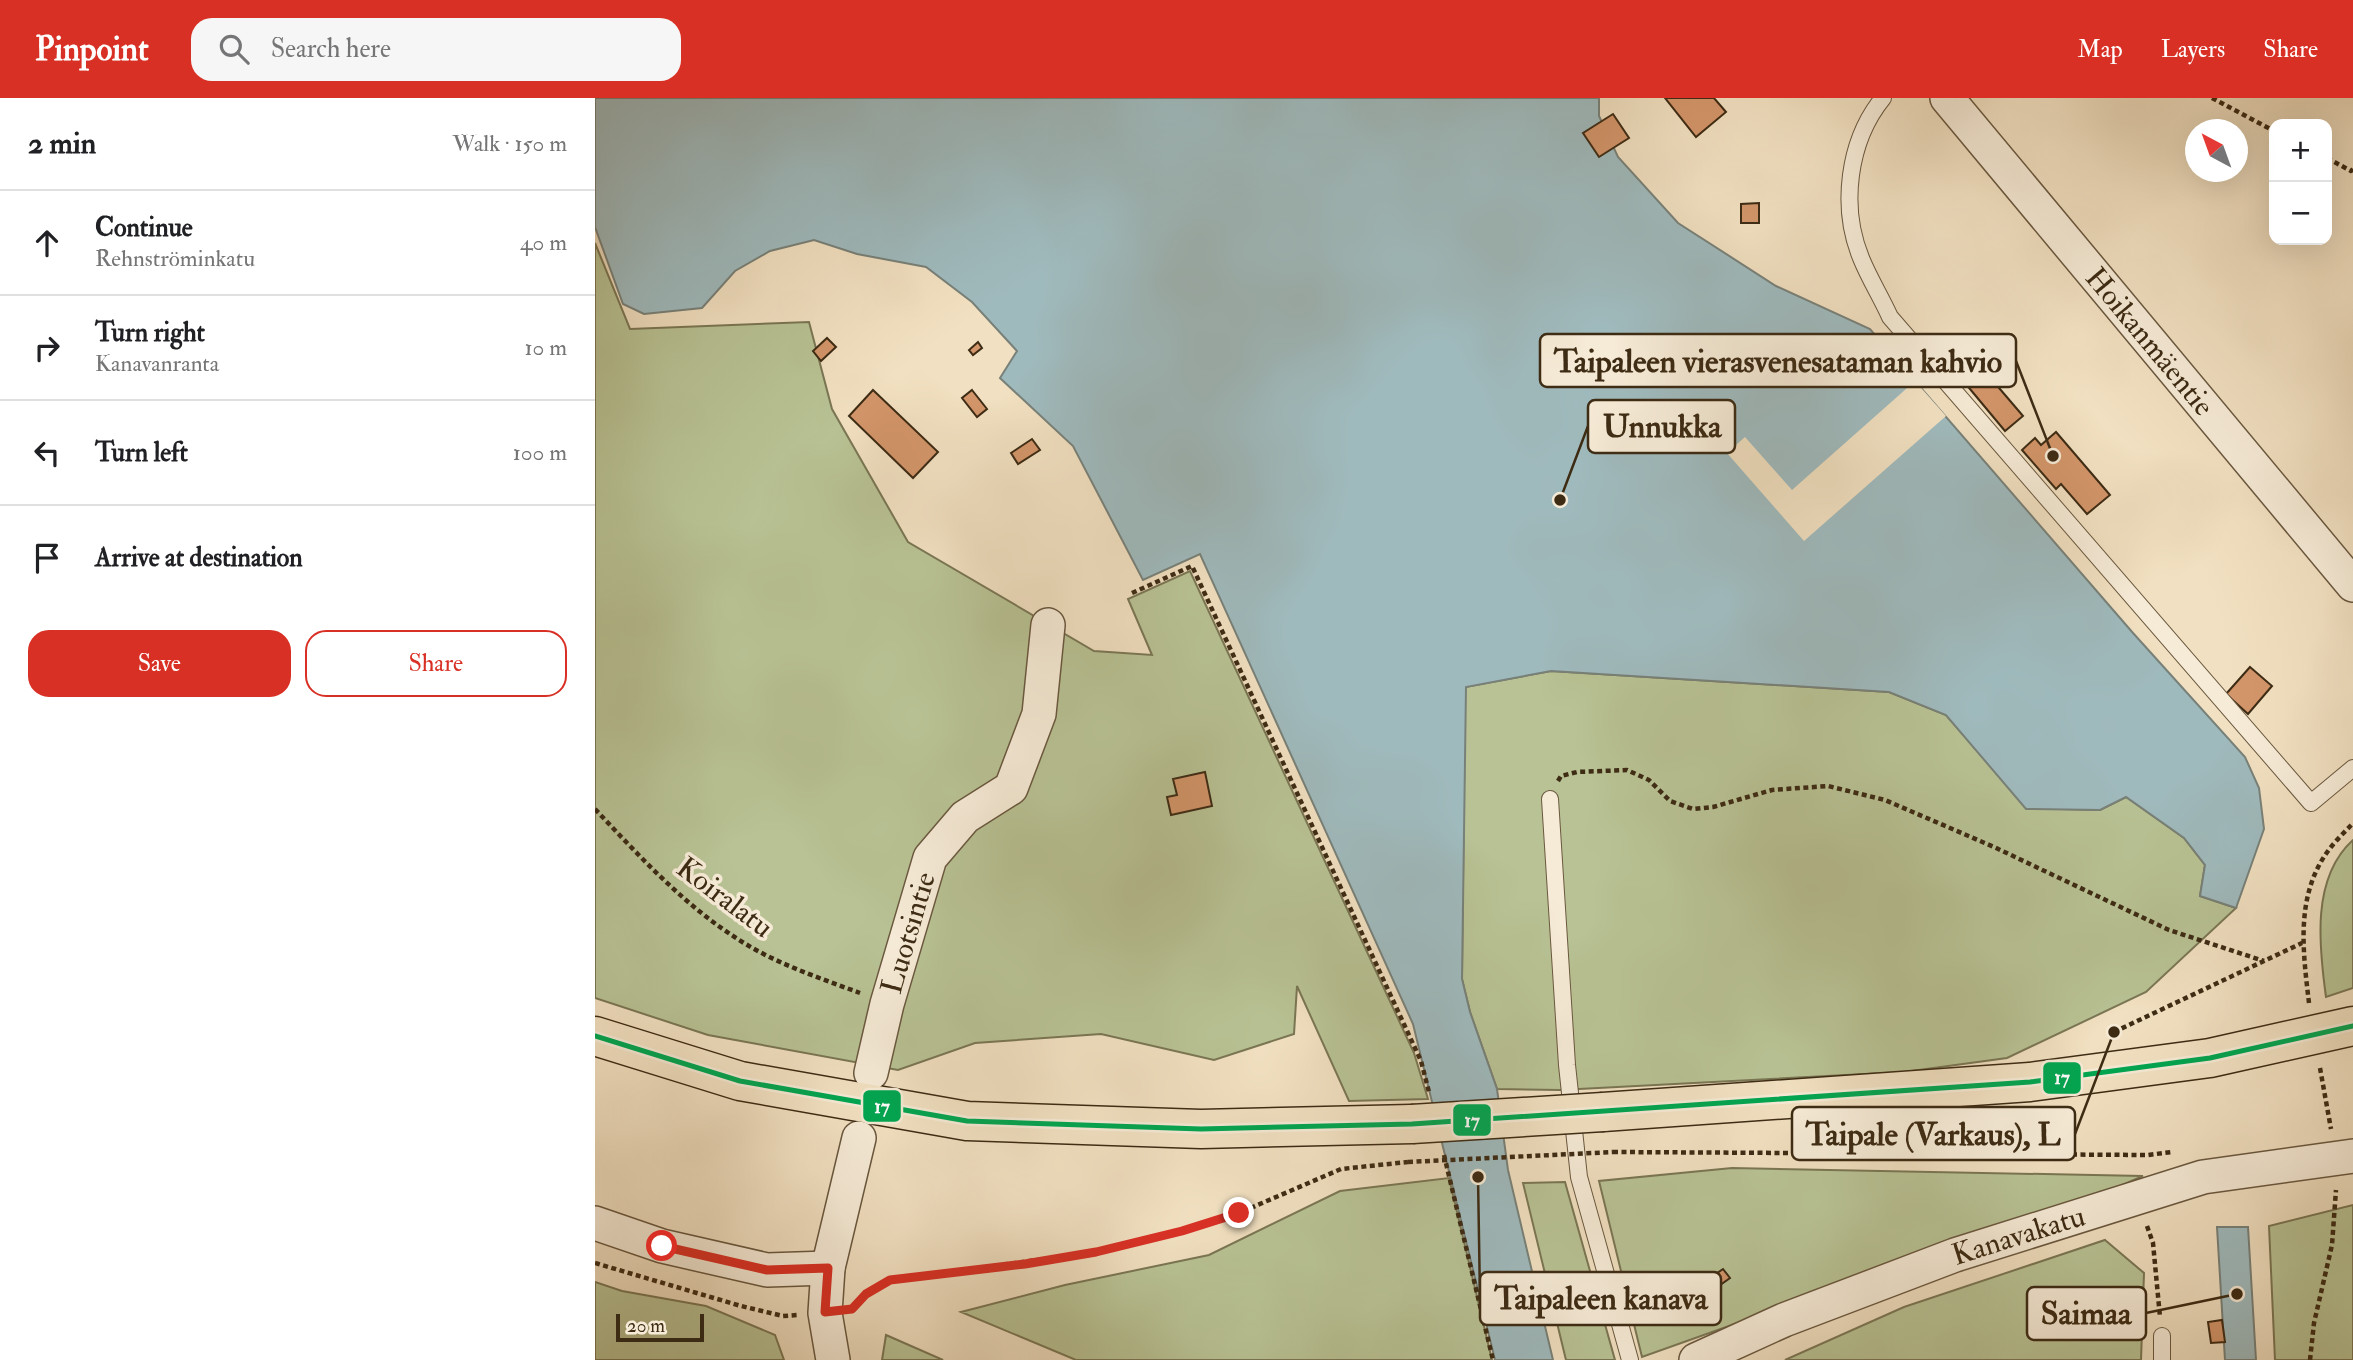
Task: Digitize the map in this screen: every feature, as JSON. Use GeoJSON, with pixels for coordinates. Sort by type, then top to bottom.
{"type":"FeatureCollection","features":[{"type":"Feature","properties":{"kind":"highway"},"geometry":{"type":"LineString","coordinates":[[595,1037],[740,1081],[967,1121],[1201,1129],[1421,1112],[1602,1112],[2030,1082],[2210,1058],[2353,1026]]}},
{"type":"Feature","properties":{"kind":"street","name":"Hoikanmäentie"},"geometry":{"type":"LineString","coordinates":[[1947,98],[2353,584]]}},
{"type":"Feature","properties":{"kind":"street","name":"Luotsintie"},"geometry":{"type":"LineString","coordinates":[[871,1073],[887,1004],[930,858],[965,817],[1011,788],[1039,714],[1048,625]]}},
{"type":"Feature","properties":{"kind":"street"},"geometry":{"type":"LineString","coordinates":[[833,1360],[825,1312],[828,1268],[859,1138]]}},
{"type":"Feature","properties":{"kind":"street","name":"Kanavakatu"},"geometry":{"type":"LineString","coordinates":[[1696,1360],[1784,1320],[1955,1255],[2203,1177],[2344,1157]]}},
{"type":"Feature","properties":{"kind":"street"},"geometry":{"type":"LineString","coordinates":[[595,1223],[662,1246],[767,1270],[828,1268]]}},
{"type":"Feature","properties":{"kind":"lane"},"geometry":{"type":"LineString","coordinates":[[1883,98],[1858,143],[1850,178],[1850,221],[1861,257],[1890,317],[2311,803],[2353,768]]}},
{"type":"Feature","properties":{"kind":"lane"},"geometry":{"type":"LineString","coordinates":[[1550,799],[1566,1052],[1579,1177],[1630,1360]]}},
{"type":"Feature","properties":{"kind":"lane"},"geometry":{"type":"LineString","coordinates":[[2162,1336],[2162,1360]]}},
{"type":"Feature","properties":{"kind":"path"},"geometry":{"type":"LineString","coordinates":[[2212,98],[2269,128]]}},
{"type":"Feature","properties":{"kind":"path"},"geometry":{"type":"LineString","coordinates":[[2332,161],[2351,171],[2353,169]]}},
{"type":"Feature","properties":{"kind":"path"},"geometry":{"type":"LineString","coordinates":[[1132,593],[1192,566],[1421,1061],[1421,1112]]}},
{"type":"Feature","properties":{"kind":"path"},"geometry":{"type":"LineString","coordinates":[[1550,799],[1561,776],[1577,772],[1627,770],[1649,780],[1670,801],[1693,809],[1713,807],[1772,790],[1828,786],[1885,800],[1994,847],[2169,930],[2264,961]]}},
{"type":"Feature","properties":{"kind":"path","name":"Koiralatu"},"geometry":{"type":"LineString","coordinates":[[595,809],[677,892],[727,932],[797,969],[887,1004]]}},
{"type":"Feature","properties":{"kind":"path"},"geometry":{"type":"LineString","coordinates":[[2309,1004],[2302,943],[2308,889],[2327,852],[2353,823]]}},
{"type":"Feature","properties":{"kind":"path"},"geometry":{"type":"LineString","coordinates":[[2114,1032],[2302,943]]}},
{"type":"Feature","properties":{"kind":"path"},"geometry":{"type":"LineString","coordinates":[[2318,1130],[2330,1128],[2320,1068]]}},
{"type":"Feature","properties":{"kind":"path"},"geometry":{"type":"LineString","coordinates":[[595,1263],[783,1316],[852,1309],[866,1294],[890,1280],[1025,1264],[1096,1252],[1182,1231],[1239,1213],[1341,1169],[1408,1162],[1613,1152],[2148,1155],[2174,1151]]}},
{"type":"Feature","properties":{"kind":"path"},"geometry":{"type":"LineString","coordinates":[[1444,1154],[1493,1360]]}},
{"type":"Feature","properties":{"kind":"path"},"geometry":{"type":"LineString","coordinates":[[2310,1360],[2314,1323],[2332,1245],[2344,1157]]}},
{"type":"Feature","properties":{"kind":"path"},"geometry":{"type":"LineString","coordinates":[[2137,1198],[2153,1243],[2162,1336]]}},
{"type":"Feature","properties":{"kind":"green space"},"geometry":{"type":"Polygon","coordinates":[[[595,243],[630,329],[809,322],[832,409],[908,542],[1094,651],[1152,655],[1128,599],[1190,571],[1414,1053],[1428,1099],[1349,1101],[1297,986],[1294,1034],[1214,1060],[1101,1034],[975,1043],[898,1070],[708,1035],[595,998],[595,243]]]}},
{"type":"Feature","properties":{"kind":"green space"},"geometry":{"type":"Polygon","coordinates":[[[1551,671],[1889,692],[1946,715],[2027,808],[2100,810],[2126,797],[2184,838],[2205,865],[2200,896],[2236,908],[2146,992],[2007,1058],[1904,1072],[1560,1090],[1497,1089],[1470,1012],[1462,979],[1465,687],[1551,671]]]}},
{"type":"Feature","properties":{"kind":"green space"},"geometry":{"type":"Polygon","coordinates":[[[2353,840],[2353,988],[2326,997],[2320,935],[2324,893],[2339,856],[2353,840]]]}},
{"type":"Feature","properties":{"kind":"green space"},"geometry":{"type":"Polygon","coordinates":[[[1732,1168],[2143,1176],[2111,1190],[1642,1357],[1599,1181],[1732,1168]]]}},
{"type":"Feature","properties":{"kind":"green space"},"geometry":{"type":"Polygon","coordinates":[[[1449,1178],[1492,1360],[1076,1360],[961,1312],[1065,1285],[1209,1255],[1340,1191],[1449,1178]]]}},
{"type":"Feature","properties":{"kind":"green space"},"geometry":{"type":"Polygon","coordinates":[[[1565,1182],[1615,1360],[1566,1360],[1523,1183],[1565,1182]]]}},
{"type":"Feature","properties":{"kind":"green space"},"geometry":{"type":"Polygon","coordinates":[[[2353,1205],[2353,1360],[2275,1360],[2269,1226],[2353,1205]]]}},
{"type":"Feature","properties":{"kind":"green space"},"geometry":{"type":"Polygon","coordinates":[[[2105,1240],[2144,1273],[2141,1360],[1785,1360],[1904,1307],[2105,1240]]]}},
{"type":"Feature","properties":{"kind":"green space"},"geometry":{"type":"Polygon","coordinates":[[[595,1282],[622,1291],[706,1306],[775,1335],[784,1360],[595,1360],[595,1282]]]}},
{"type":"Feature","properties":{"kind":"green space"},"geometry":{"type":"Polygon","coordinates":[[[886,1335],[943,1360],[882,1360],[886,1335]]]}},
{"type":"Feature","properties":{"kind":"water"},"geometry":{"type":"Polygon","coordinates":[[[595,98],[1599,98],[1599,116],[1618,157],[1678,223],[1776,286],[1870,329],[2133,633],[2245,757],[2259,788],[2264,829],[2236,908],[2200,896],[2205,865],[2184,838],[2126,797],[2100,810],[2026,809],[1946,715],[1889,692],[1551,671],[1466,687],[1462,979],[1470,1012],[1497,1089],[1508,1170],[1553,1360],[1495,1360],[1413,1024],[1200,554],[1143,580],[1073,446],[1000,378],[1017,351],[972,302],[926,267],[857,254],[814,240],[770,251],[735,271],[702,308],[644,314],[623,304],[595,227],[595,98]]]}},
{"type":"Feature","properties":{"kind":"water"},"geometry":{"type":"Polygon","coordinates":[[[2217,1227],[2248,1227],[2256,1360],[2225,1360],[2217,1227]]]}},
{"type":"Feature","properties":{"kind":"pier"},"geometry":{"type":"Polygon","coordinates":[[[1915,381],[1946,416],[1804,541],[1727,453],[1745,437],[1792,490],[1915,381]]]}},
{"type":"Feature","properties":{"kind":"building"},"geometry":{"type":"Polygon","coordinates":[[[1665,98],[1714,98],[1726,112],[1696,137],[1665,98]]]}},
{"type":"Feature","properties":{"kind":"building"},"geometry":{"type":"Polygon","coordinates":[[[1613,114],[1629,138],[1599,157],[1583,133],[1613,114]]]}},
{"type":"Feature","properties":{"kind":"building"},"geometry":{"type":"Polygon","coordinates":[[[1759,203],[1759,223],[1741,223],[1741,204],[1759,203]]]}},
{"type":"Feature","properties":{"kind":"building"},"geometry":{"type":"Polygon","coordinates":[[[827,338],[836,347],[821,361],[813,351],[827,338]]]}},
{"type":"Feature","properties":{"kind":"building"},"geometry":{"type":"Polygon","coordinates":[[[978,342],[982,348],[973,355],[969,350],[978,342]]]}},
{"type":"Feature","properties":{"kind":"building"},"geometry":{"type":"Polygon","coordinates":[[[1982,368],[2023,416],[2005,431],[1965,383],[1982,368]]]}},
{"type":"Feature","properties":{"kind":"building"},"geometry":{"type":"Polygon","coordinates":[[[873,390],[938,452],[913,478],[849,416],[873,390]]]}},
{"type":"Feature","properties":{"kind":"building"},"geometry":{"type":"Polygon","coordinates":[[[972,390],[987,409],[977,417],[962,398],[972,390]]]}},
{"type":"Feature","properties":{"kind":"building"},"geometry":{"type":"Polygon","coordinates":[[[2056,432],[2110,495],[2087,514],[2061,484],[2056,489],[2022,450],[2035,438],[2041,445],[2056,432]]]}},
{"type":"Feature","properties":{"kind":"building"},"geometry":{"type":"Polygon","coordinates":[[[1032,439],[1040,450],[1018,464],[1011,453],[1032,439]]]}},
{"type":"Feature","properties":{"kind":"building"},"geometry":{"type":"Polygon","coordinates":[[[2250,667],[2272,686],[2248,714],[2226,694],[2250,667]]]}},
{"type":"Feature","properties":{"kind":"building"},"geometry":{"type":"Polygon","coordinates":[[[1205,772],[1212,806],[1171,815],[1167,797],[1177,795],[1173,779],[1205,772]]]}},
{"type":"Feature","properties":{"kind":"building"},"geometry":{"type":"Polygon","coordinates":[[[1723,1269],[1730,1278],[1713,1290],[1707,1280],[1723,1269]]]}},
{"type":"Feature","properties":{"kind":"building"},"geometry":{"type":"Polygon","coordinates":[[[2222,1320],[2225,1342],[2211,1343],[2208,1322],[2222,1320]]]}},
{"type":"Feature","properties":{"kind":"transit line","name":"17"},"geometry":{"type":"LineString","coordinates":[[595,1036],[740,1081],[967,1121],[1201,1129],[1412,1124],[2030,1082],[2210,1058],[2353,1026]]}},
{"type":"Feature","properties":{"kind":"place","name":"Taipaleen vierasvenesataman kahvio"},"geometry":{"type":"Point","coordinates":[2053,456]}},
{"type":"Feature","properties":{"kind":"place","name":"Unnukka"},"geometry":{"type":"Point","coordinates":[1560,500]}},
{"type":"Feature","properties":{"kind":"place","name":"Taipale (Varkaus), L"},"geometry":{"type":"Point","coordinates":[2114,1032]}},
{"type":"Feature","properties":{"kind":"place","name":"Taipaleen kanava"},"geometry":{"type":"Point","coordinates":[1478,1177]}},
{"type":"Feature","properties":{"kind":"place","name":"Saimaa"},"geometry":{"type":"Point","coordinates":[2237,1294]}},
{"type":"Feature","properties":{"kind":"route"},"geometry":{"type":"LineString","coordinates":[[662,1246],[767,1270],[828,1268],[825,1312],[852,1309],[866,1294],[890,1280],[1025,1264],[1096,1252],[1182,1231],[1239,1213]]}}]}
